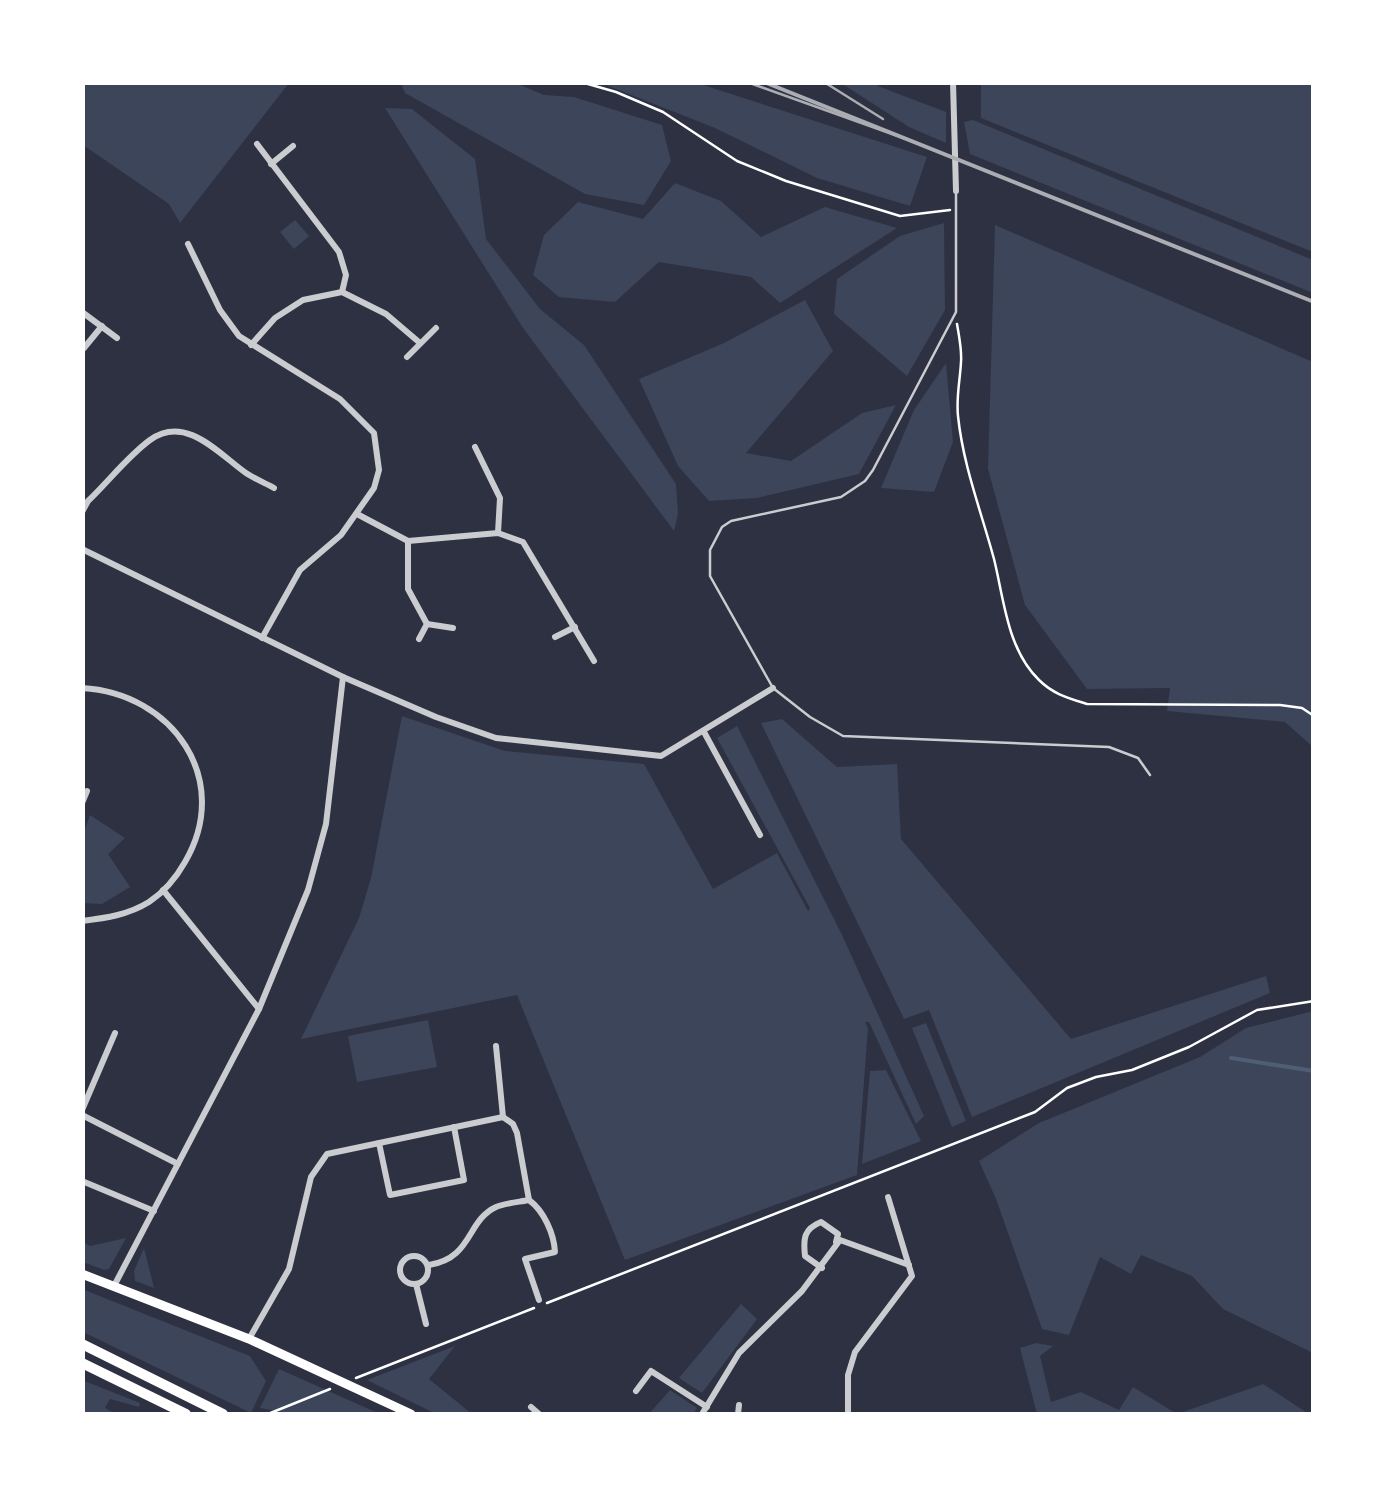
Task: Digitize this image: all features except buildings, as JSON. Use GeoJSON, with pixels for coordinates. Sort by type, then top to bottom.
{"type":"FeatureCollection","features":[{"type":"Feature","properties":{"kind":"highway"},"geometry":{"type":"LineString","coordinates":[[82,1344],[223,1414]]}},
{"type":"Feature","properties":{"kind":"highway"},"geometry":{"type":"LineString","coordinates":[[82,1362],[186,1414]]}},
{"type":"Feature","properties":{"kind":"main road"},"geometry":{"type":"LineString","coordinates":[[82,1274],[250,1339],[411,1414]]}},
{"type":"Feature","properties":{"kind":"street"},"geometry":{"type":"LineString","coordinates":[[954,82],[956,191]]}},
{"type":"Feature","properties":{"kind":"street"},"geometry":{"type":"LineString","coordinates":[[257,144],[339,252],[346,276],[342,292]]}},
{"type":"Feature","properties":{"kind":"street"},"geometry":{"type":"LineString","coordinates":[[272,164],[294,146]]}},
{"type":"Feature","properties":{"kind":"street"},"geometry":{"type":"LineString","coordinates":[[188,244],[220,310],[239,336],[340,399],[374,433],[379,470],[374,488],[341,535],[300,570],[262,639]]}},
{"type":"Feature","properties":{"kind":"street"},"geometry":{"type":"LineString","coordinates":[[252,345],[275,318],[303,300],[342,292],[386,314],[420,343]]}},
{"type":"Feature","properties":{"kind":"street"},"geometry":{"type":"LineString","coordinates":[[82,312],[118,338]]}},
{"type":"Feature","properties":{"kind":"street"},"geometry":{"type":"LineString","coordinates":[[84,348],[102,326]]}},
{"type":"Feature","properties":{"kind":"street"},"geometry":{"type":"LineString","coordinates":[[407,357],[436,328]]}},
{"type":"Feature","properties":{"kind":"street"},"geometry":{"type":"LineString","coordinates":[[82,512],[152,438],[172,432],[186,432],[202,440],[247,474],[274,488]]}},
{"type":"Feature","properties":{"kind":"street"},"geometry":{"type":"LineString","coordinates":[[475,447],[500,498],[498,533]]}},
{"type":"Feature","properties":{"kind":"street"},"geometry":{"type":"LineString","coordinates":[[356,514],[408,540],[498,533],[523,542],[594,661]]}},
{"type":"Feature","properties":{"kind":"street"},"geometry":{"type":"LineString","coordinates":[[408,540],[408,590],[427,624]]}},
{"type":"Feature","properties":{"kind":"street"},"geometry":{"type":"LineString","coordinates":[[82,549],[343,677],[496,738],[662,756],[773,688]]}},
{"type":"Feature","properties":{"kind":"street"},"geometry":{"type":"LineString","coordinates":[[427,624],[453,628]]}},
{"type":"Feature","properties":{"kind":"street"},"geometry":{"type":"LineString","coordinates":[[419,639],[427,624]]}},
{"type":"Feature","properties":{"kind":"street"},"geometry":{"type":"LineString","coordinates":[[555,637],[576,627]]}},
{"type":"Feature","properties":{"kind":"street"},"geometry":{"type":"LineString","coordinates":[[114,1286],[259,1009],[308,890],[326,824],[343,677]]}},
{"type":"Feature","properties":{"kind":"street"},"geometry":{"type":"LineString","coordinates":[[82,688],[111,690],[153,708],[178,733],[197,770],[202,799],[195,844],[174,880],[151,901],[119,916],[82,921]]}},
{"type":"Feature","properties":{"kind":"street"},"geometry":{"type":"LineString","coordinates":[[704,732],[760,835]]}},
{"type":"Feature","properties":{"kind":"street"},"geometry":{"type":"LineString","coordinates":[[82,803],[87,791]]}},
{"type":"Feature","properties":{"kind":"street"},"geometry":{"type":"LineString","coordinates":[[163,890],[259,1009]]}},
{"type":"Feature","properties":{"kind":"street"},"geometry":{"type":"LineString","coordinates":[[115,1034],[82,1112],[178,1164]]}},
{"type":"Feature","properties":{"kind":"street"},"geometry":{"type":"LineString","coordinates":[[496,1046],[504,1117]]}},
{"type":"Feature","properties":{"kind":"street"},"geometry":{"type":"LineString","coordinates":[[250,1339],[289,1268],[312,1177],[318,1162],[327,1154],[504,1117],[514,1124],[517,1133],[529,1200]]}},
{"type":"Feature","properties":{"kind":"street"},"geometry":{"type":"LineString","coordinates":[[379,1143],[390,1195],[464,1180],[454,1127]]}},
{"type":"Feature","properties":{"kind":"street"},"geometry":{"type":"LineString","coordinates":[[82,1181],[154,1211]]}},
{"type":"Feature","properties":{"kind":"street"},"geometry":{"type":"LineString","coordinates":[[848,1414],[848,1376],[855,1352],[912,1276],[888,1197]]}},
{"type":"Feature","properties":{"kind":"street"},"geometry":{"type":"LineString","coordinates":[[428,1266],[456,1256],[497,1206],[529,1200],[536,1204],[554,1238],[555,1252],[525,1259],[539,1300]]}},
{"type":"Feature","properties":{"kind":"street"},"geometry":{"type":"LineString","coordinates":[[822,1268],[805,1256],[803,1239],[810,1227],[821,1222],[831,1227],[838,1234],[835,1248]]}},
{"type":"Feature","properties":{"kind":"street"},"geometry":{"type":"LineString","coordinates":[[636,1390],[651,1371],[704,1411],[739,1354],[822,1268],[840,1240],[909,1265]]}},
{"type":"Feature","properties":{"kind":"street"},"geometry":{"type":"LineString","coordinates":[[426,1324],[416,1284],[402,1276],[402,1261],[417,1256],[428,1266]]}},
{"type":"Feature","properties":{"kind":"street"},"geometry":{"type":"LineString","coordinates":[[416,1284],[426,1278],[428,1266]]}},
{"type":"Feature","properties":{"kind":"street"},"geometry":{"type":"LineString","coordinates":[[738,1414],[739,1405]]}},
{"type":"Feature","properties":{"kind":"street"},"geometry":{"type":"LineString","coordinates":[[531,1407],[539,1414]]}},
{"type":"Feature","properties":{"kind":"lane"},"geometry":{"type":"LineString","coordinates":[[956,191],[956,312],[865,482],[826,502],[732,521],[714,538],[710,576],[773,688],[810,717],[844,736],[1109,747],[1138,758],[1150,775]]}},
{"type":"Feature","properties":{"kind":"path"},"geometry":{"type":"LineString","coordinates":[[581,82],[662,112],[737,161],[786,182],[900,216],[956,208]]}},
{"type":"Feature","properties":{"kind":"path"},"geometry":{"type":"LineString","coordinates":[[956,312],[961,360],[956,388],[958,420],[974,494],[1010,630],[1022,658],[1037,679],[1056,695],[1086,704],[1280,704],[1302,708],[1314,716]]}},
{"type":"Feature","properties":{"kind":"path"},"geometry":{"type":"LineString","coordinates":[[356,1377],[1034,1112],[1066,1088],[1096,1076],[1132,1070],[1188,1047],[1257,1010],[1314,1001]]}},
{"type":"Feature","properties":{"kind":"path"},"geometry":{"type":"LineString","coordinates":[[268,1414],[328,1388],[337,1392]]}},
{"type":"Feature","properties":{"kind":"shaded area"},"geometry":{"type":"Polygon","coordinates":[[[82,83],[289,83],[180,223],[169,204],[83,145],[82,83]]]}},
{"type":"Feature","properties":{"kind":"shaded area"},"geometry":{"type":"Polygon","coordinates":[[[401,83],[516,83],[544,95],[574,97],[662,125],[671,161],[644,205],[585,194],[405,93],[401,83]]]}},
{"type":"Feature","properties":{"kind":"shaded area"},"geometry":{"type":"Polygon","coordinates":[[[601,83],[697,83],[927,157],[910,206],[817,178],[715,128],[601,83]]]}},
{"type":"Feature","properties":{"kind":"shaded area"},"geometry":{"type":"Polygon","coordinates":[[[841,83],[877,83],[946,112],[946,143],[909,127],[841,83]]]}},
{"type":"Feature","properties":{"kind":"shaded area"},"geometry":{"type":"Polygon","coordinates":[[[981,83],[1313,83],[1313,252],[981,118],[981,83]]]}},
{"type":"Feature","properties":{"kind":"shaded area"},"geometry":{"type":"Polygon","coordinates":[[[385,108],[412,109],[475,159],[486,239],[540,309],[584,345],[676,484],[678,514],[674,531],[523,328],[385,108]]]}},
{"type":"Feature","properties":{"kind":"shaded area"},"geometry":{"type":"Polygon","coordinates":[[[973,120],[1313,260],[1313,293],[970,154],[964,122],[973,120]]]}},
{"type":"Feature","properties":{"kind":"shaded area"},"geometry":{"type":"Polygon","coordinates":[[[675,183],[721,201],[761,237],[825,207],[897,228],[780,303],[751,277],[659,262],[615,302],[559,297],[533,275],[544,235],[578,202],[643,219],[675,183]]]}},
{"type":"Feature","properties":{"kind":"shaded area"},"geometry":{"type":"Polygon","coordinates":[[[295,220],[309,236],[294,249],[280,232],[295,220]]]}},
{"type":"Feature","properties":{"kind":"shaded area"},"geometry":{"type":"Polygon","coordinates":[[[944,223],[945,310],[907,376],[834,314],[837,279],[900,236],[944,223]]]}},
{"type":"Feature","properties":{"kind":"shaded area"},"geometry":{"type":"Polygon","coordinates":[[[995,225],[1313,362],[1313,747],[1285,722],[1167,711],[1170,688],[1087,689],[1025,605],[988,469],[995,225]]]}},
{"type":"Feature","properties":{"kind":"shaded area"},"geometry":{"type":"Polygon","coordinates":[[[805,300],[833,351],[746,453],[791,461],[862,413],[896,405],[859,474],[757,498],[709,501],[678,466],[639,379],[724,343],[805,300]]]}},
{"type":"Feature","properties":{"kind":"shaded area"},"geometry":{"type":"Polygon","coordinates":[[[946,363],[953,442],[934,492],[881,488],[914,410],[946,363]]]}},
{"type":"Feature","properties":{"kind":"shaded area"},"geometry":{"type":"Polygon","coordinates":[[[402,716],[505,751],[644,764],[713,889],[777,853],[808,911],[810,908],[717,738],[737,726],[843,937],[924,1116],[916,1124],[869,1022],[865,1022],[868,1028],[857,1175],[625,1260],[517,995],[301,1039],[359,918],[371,878],[402,716]]]}},
{"type":"Feature","properties":{"kind":"shaded area"},"geometry":{"type":"Polygon","coordinates":[[[782,719],[837,767],[897,764],[901,839],[1071,1039],[1266,976],[1270,993],[972,1117],[929,1010],[904,1019],[761,723],[782,719]]]}},
{"type":"Feature","properties":{"kind":"shaded area"},"geometry":{"type":"Polygon","coordinates":[[[90,815],[125,838],[108,854],[130,887],[102,904],[83,903],[83,835],[90,815]]]}},
{"type":"Feature","properties":{"kind":"shaded area"},"geometry":{"type":"Polygon","coordinates":[[[1313,1011],[1313,1353],[1223,1309],[1192,1276],[1141,1255],[1131,1274],[1100,1257],[1069,1335],[1042,1329],[979,1161],[1039,1123],[1200,1057],[1246,1028],[1313,1011]]]}},
{"type":"Feature","properties":{"kind":"shaded area"},"geometry":{"type":"Polygon","coordinates":[[[428,1020],[437,1067],[357,1082],[348,1036],[428,1020]]]}},
{"type":"Feature","properties":{"kind":"shaded area"},"geometry":{"type":"Polygon","coordinates":[[[926,1023],[966,1121],[952,1127],[912,1028],[926,1023]]]}},
{"type":"Feature","properties":{"kind":"shaded area"},"geometry":{"type":"Polygon","coordinates":[[[886,1070],[921,1141],[862,1164],[870,1071],[886,1070]]]}},
{"type":"Feature","properties":{"kind":"shaded area"},"geometry":{"type":"Polygon","coordinates":[[[126,1238],[109,1269],[83,1262],[83,1242],[90,1246],[126,1238]]]}},
{"type":"Feature","properties":{"kind":"shaded area"},"geometry":{"type":"Polygon","coordinates":[[[144,1248],[154,1288],[135,1281],[134,1271],[144,1248]]]}},
{"type":"Feature","properties":{"kind":"shaded area"},"geometry":{"type":"Polygon","coordinates":[[[82,1289],[250,1356],[266,1381],[251,1413],[83,1332],[82,1289]]]}},
{"type":"Feature","properties":{"kind":"shaded area"},"geometry":{"type":"Polygon","coordinates":[[[741,1304],[757,1319],[702,1393],[679,1378],[741,1304]]]}},
{"type":"Feature","properties":{"kind":"shaded area"},"geometry":{"type":"Polygon","coordinates":[[[1036,1343],[1053,1346],[1040,1356],[1051,1402],[1081,1392],[1119,1410],[1133,1387],[1177,1414],[1037,1414],[1020,1348],[1036,1343]]]}},
{"type":"Feature","properties":{"kind":"shaded area"},"geometry":{"type":"Polygon","coordinates":[[[455,1346],[429,1379],[472,1414],[436,1414],[367,1380],[455,1346]]]}},
{"type":"Feature","properties":{"kind":"shaded area"},"geometry":{"type":"Polygon","coordinates":[[[279,1369],[380,1414],[293,1414],[260,1408],[279,1369]]]}},
{"type":"Feature","properties":{"kind":"shaded area"},"geometry":{"type":"Polygon","coordinates":[[[82,1380],[140,1403],[139,1407],[110,1399],[105,1408],[116,1414],[83,1414],[82,1380]]]}},
{"type":"Feature","properties":{"kind":"shaded area"},"geometry":{"type":"Polygon","coordinates":[[[1263,1384],[1309,1414],[1177,1414],[1263,1384]]]}},
{"type":"Feature","properties":{"kind":"shaded area"},"geometry":{"type":"Polygon","coordinates":[[[670,1390],[697,1408],[693,1414],[649,1414],[670,1390]]]}},
{"type":"Feature","properties":{"kind":"waterway"},"geometry":{"type":"LineString","coordinates":[[1231,1058],[1314,1071]]}},
{"type":"Feature","properties":{"kind":"tram line"},"geometry":{"type":"LineString","coordinates":[[747,82],[906,139]]}},
{"type":"Feature","properties":{"kind":"tram line"},"geometry":{"type":"LineString","coordinates":[[824,82],[883,119]]}},
{"type":"Feature","properties":{"kind":"railway"},"geometry":{"type":"LineString","coordinates":[[764,82],[1314,302]]}}]}
